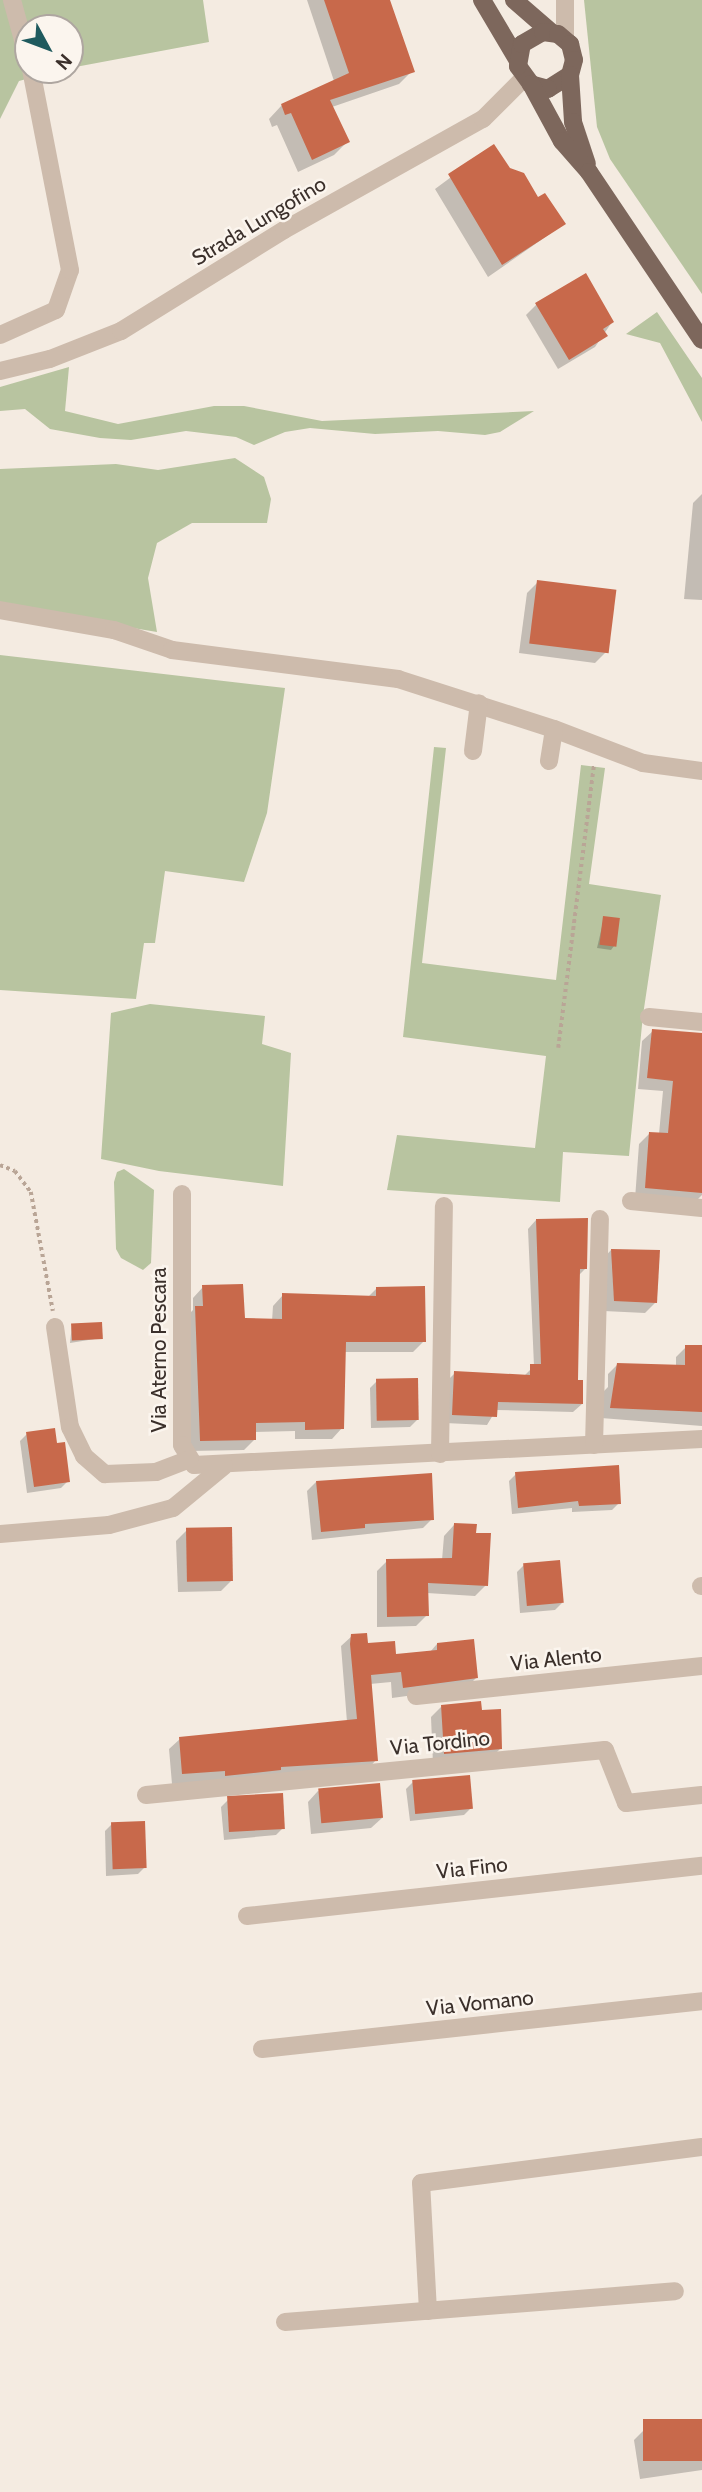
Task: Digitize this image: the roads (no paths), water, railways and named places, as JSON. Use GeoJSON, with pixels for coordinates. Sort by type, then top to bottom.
{"type":"FeatureCollection","features":[{"type":"Feature","properties":{"kind":"main road"},"geometry":{"type":"LineString","coordinates":[[481,0],[562,141],[589,172],[702,340]]}},
{"type":"Feature","properties":{"kind":"main road"},"geometry":{"type":"LineString","coordinates":[[514,0],[558,35],[575,60],[570,75],[573,122],[589,172]]}},
{"type":"Feature","properties":{"kind":"main road"},"geometry":{"type":"LineString","coordinates":[[517,59],[528,38],[558,35]]}},
{"type":"Feature","properties":{"kind":"main road"},"geometry":{"type":"LineString","coordinates":[[527,81],[548,89],[570,75]]}},
{"type":"Feature","properties":{"kind":"street"},"geometry":{"type":"LineString","coordinates":[[558,35],[565,0]]}},
{"type":"Feature","properties":{"kind":"street","name":"Strada Lungofino"},"geometry":{"type":"LineString","coordinates":[[0,371],[50,359],[121,331],[284,230],[482,119],[527,81]]}},
{"type":"Feature","properties":{"kind":"street"},"geometry":{"type":"LineString","coordinates":[[0,335],[56,310],[70,270],[34,84]]}},
{"type":"Feature","properties":{"kind":"street"},"geometry":{"type":"LineString","coordinates":[[0,610],[114,630],[172,650],[398,680],[480,703],[643,763],[702,771]]}},
{"type":"Feature","properties":{"kind":"street"},"geometry":{"type":"LineString","coordinates":[[472,751],[480,703]]}},
{"type":"Feature","properties":{"kind":"street"},"geometry":{"type":"LineString","coordinates":[[550,761],[554,729]]}},
{"type":"Feature","properties":{"kind":"street"},"geometry":{"type":"LineString","coordinates":[[649,1017],[702,1022]]}},
{"type":"Feature","properties":{"kind":"street","name":"Via Aterno Pescara"},"geometry":{"type":"LineString","coordinates":[[182,1194],[181,1414],[182,1445],[190,1459]]}},
{"type":"Feature","properties":{"kind":"street"},"geometry":{"type":"LineString","coordinates":[[631,1201],[702,1208]]}},
{"type":"Feature","properties":{"kind":"street"},"geometry":{"type":"LineString","coordinates":[[440,1454],[444,1206]]}},
{"type":"Feature","properties":{"kind":"street"},"geometry":{"type":"LineString","coordinates":[[594,1445],[600,1219]]}},
{"type":"Feature","properties":{"kind":"street"},"geometry":{"type":"LineString","coordinates":[[55,1326],[69,1427],[84,1456],[105,1474],[156,1472],[190,1459],[194,1465],[224,1466],[702,1439]]}},
{"type":"Feature","properties":{"kind":"street"},"geometry":{"type":"LineString","coordinates":[[0,1534],[109,1525],[173,1508],[224,1466]]}},
{"type":"Feature","properties":{"kind":"street","name":"Via Alento"},"geometry":{"type":"LineString","coordinates":[[416,1696],[702,1666]]}},
{"type":"Feature","properties":{"kind":"street","name":"Via Tordino"},"geometry":{"type":"LineString","coordinates":[[146,1795],[605,1750],[626,1803],[702,1795]]}},
{"type":"Feature","properties":{"kind":"street","name":"Via Fino"},"geometry":{"type":"LineString","coordinates":[[247,1916],[702,1866]]}},
{"type":"Feature","properties":{"kind":"street","name":"Via Vomano"},"geometry":{"type":"LineString","coordinates":[[262,2049],[702,2001]]}},
{"type":"Feature","properties":{"kind":"street"},"geometry":{"type":"LineString","coordinates":[[428,2311],[421,2183],[702,2147]]}},
{"type":"Feature","properties":{"kind":"street"},"geometry":{"type":"LineString","coordinates":[[285,2322],[675,2291]]}}]}
